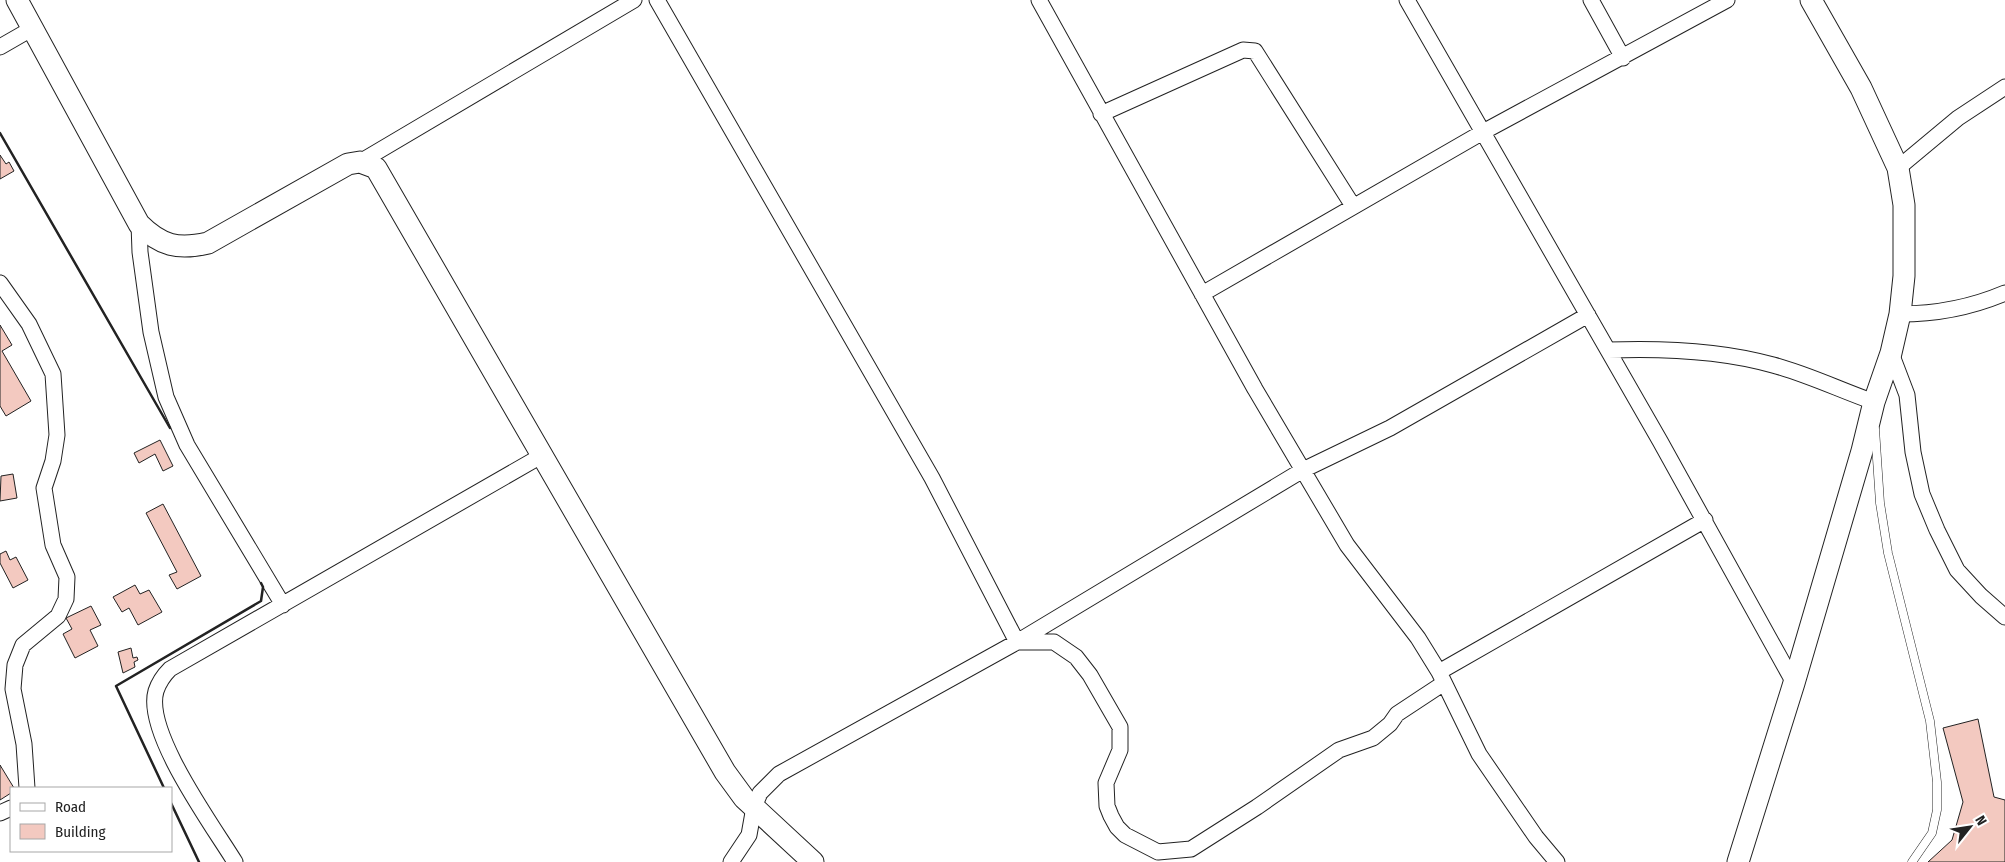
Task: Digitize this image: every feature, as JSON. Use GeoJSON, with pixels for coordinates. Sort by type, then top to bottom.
{"type":"FeatureCollection","features":[{"type":"Feature","properties":{"kind":"street"},"geometry":{"type":"LineString","coordinates":[[17,0],[139,224],[150,235],[166,244],[197,245],[208,243],[337,170],[360,162],[634,0]]}},
{"type":"Feature","properties":{"kind":"street"},"geometry":{"type":"LineString","coordinates":[[657,0],[932,478],[1017,642]]}},
{"type":"Feature","properties":{"kind":"street"},"geometry":{"type":"LineString","coordinates":[[1407,0],[1705,520],[1794,684]]}},
{"type":"Feature","properties":{"kind":"street"},"geometry":{"type":"LineString","coordinates":[[1591,0],[1623,58]]}},
{"type":"Feature","properties":{"kind":"street"},"geometry":{"type":"LineString","coordinates":[[1202,294],[1483,132],[1728,0]]}},
{"type":"Feature","properties":{"kind":"street"},"geometry":{"type":"LineString","coordinates":[[1738,862],[1794,684],[1862,451],[1874,402],[1891,353],[1900,314],[1906,240],[1904,204],[1898,168],[1860,88],[1811,0]]}},
{"type":"Feature","properties":{"kind":"street"},"geometry":{"type":"LineString","coordinates":[[1045,2],[1101,114],[1202,294],[1347,545],[1396,606],[1441,677],[1479,754],[1536,837],[1557,862]]}},
{"type":"Feature","properties":{"kind":"street"},"geometry":{"type":"LineString","coordinates":[[0,47],[33,28]]}},
{"type":"Feature","properties":{"kind":"street"},"geometry":{"type":"LineString","coordinates":[[1101,114],[1243,50],[1255,50],[1353,206]]}},
{"type":"Feature","properties":{"kind":"street"},"geometry":{"type":"LineString","coordinates":[[1898,168],[1958,118],[2005,87]]}},
{"type":"Feature","properties":{"kind":"street"},"geometry":{"type":"LineString","coordinates":[[360,162],[376,168],[383,176],[541,456],[725,772],[744,798],[813,862]]}},
{"type":"Feature","properties":{"kind":"street"},"geometry":{"type":"LineString","coordinates":[[139,224],[140,252],[151,332],[168,404],[187,445],[282,606]]}},
{"type":"Feature","properties":{"kind":"street"},"geometry":{"type":"LineString","coordinates":[[0,283],[29,324],[52,374],[57,436],[53,461],[44,488],[53,545],[67,577],[66,599],[58,616],[22,645],[15,665],[13,689],[24,744],[27,787]]}},
{"type":"Feature","properties":{"kind":"street"},"geometry":{"type":"LineString","coordinates":[[1900,314],[1921,314],[1949,310],[2005,293]]}},
{"type":"Feature","properties":{"kind":"street"},"geometry":{"type":"LineString","coordinates":[[731,862],[750,835],[754,807],[760,793],[779,774],[1017,642],[1303,470],[1390,428],[1588,315]]}},
{"type":"Feature","properties":{"kind":"street"},"geometry":{"type":"LineString","coordinates":[[1608,350],[1648,348],[1736,357],[1773,365],[1874,402]]}},
{"type":"Feature","properties":{"kind":"street"},"geometry":{"type":"LineString","coordinates":[[1891,353],[1907,395],[1912,452],[1922,494],[1936,530],[1957,570],[1981,596],[2005,617]]}},
{"type":"Feature","properties":{"kind":"street"},"geometry":{"type":"LineString","coordinates":[[235,862],[179,771],[160,734],[155,693],[161,678],[170,668],[282,606],[541,456]]}},
{"type":"Feature","properties":{"kind":"street"},"geometry":{"type":"LineString","coordinates":[[1017,642],[1054,642],[1076,657],[1090,675],[1120,726],[1120,750],[1106,783],[1107,806],[1117,827],[1126,835],[1158,852],[1191,849],[1258,807],[1339,750],[1373,738],[1441,677],[1705,520]]}},
{"type":"Feature","properties":{"kind":"lane"},"geometry":{"type":"LineString","coordinates":[[1874,402],[1880,503],[1888,553],[1930,721],[1937,782],[1937,810],[1932,833],[1912,862]]}},
{"type":"Feature","properties":{"kind":"building"},"geometry":{"type":"Polygon","coordinates":[[[0,155],[6,164],[9,162],[14,171],[0,179],[0,155]]]}},
{"type":"Feature","properties":{"kind":"building"},"geometry":{"type":"Polygon","coordinates":[[[0,325],[12,345],[2,351],[31,401],[6,416],[0,406],[0,325]]]}},
{"type":"Feature","properties":{"kind":"building"},"geometry":{"type":"Polygon","coordinates":[[[160,440],[173,466],[163,471],[155,454],[139,463],[134,453],[160,440]]]}},
{"type":"Feature","properties":{"kind":"building"},"geometry":{"type":"Polygon","coordinates":[[[13,474],[17,498],[0,501],[1,476],[13,474]]]}},
{"type":"Feature","properties":{"kind":"building"},"geometry":{"type":"Polygon","coordinates":[[[163,504],[201,576],[177,589],[169,575],[177,572],[146,513],[163,504]]]}},
{"type":"Feature","properties":{"kind":"building"},"geometry":{"type":"Polygon","coordinates":[[[6,551],[10,560],[16,557],[28,580],[13,588],[0,563],[0,554],[6,551]]]}},
{"type":"Feature","properties":{"kind":"building"},"geometry":{"type":"Polygon","coordinates":[[[135,585],[140,594],[149,590],[162,612],[138,625],[129,608],[122,612],[113,597],[135,585]]]}},
{"type":"Feature","properties":{"kind":"building"},"geometry":{"type":"Polygon","coordinates":[[[91,606],[101,625],[90,630],[98,646],[75,658],[63,634],[72,629],[66,618],[91,606]]]}},
{"type":"Feature","properties":{"kind":"building"},"geometry":{"type":"Polygon","coordinates":[[[131,648],[133,658],[137,657],[138,660],[134,662],[135,667],[123,673],[118,652],[131,648]]]}},
{"type":"Feature","properties":{"kind":"building"},"geometry":{"type":"Polygon","coordinates":[[[1978,719],[1994,797],[2005,800],[2005,862],[1928,862],[1952,840],[1963,802],[1943,728],[1978,719]]]}},
{"type":"Feature","properties":{"kind":"building"},"geometry":{"type":"Polygon","coordinates":[[[0,765],[13,787],[10,787],[10,794],[0,800],[0,765]]]}},
{"type":"Feature","properties":{"kind":"wall"},"geometry":{"type":"LineString","coordinates":[[0,133],[170,428]]}},
{"type":"Feature","properties":{"kind":"wall"},"geometry":{"type":"LineString","coordinates":[[164,787],[116,686],[261,601],[263,587],[261,583]]}},
{"type":"Feature","properties":{"kind":"wall"},"geometry":{"type":"LineString","coordinates":[[172,805],[199,862]]}}]}
